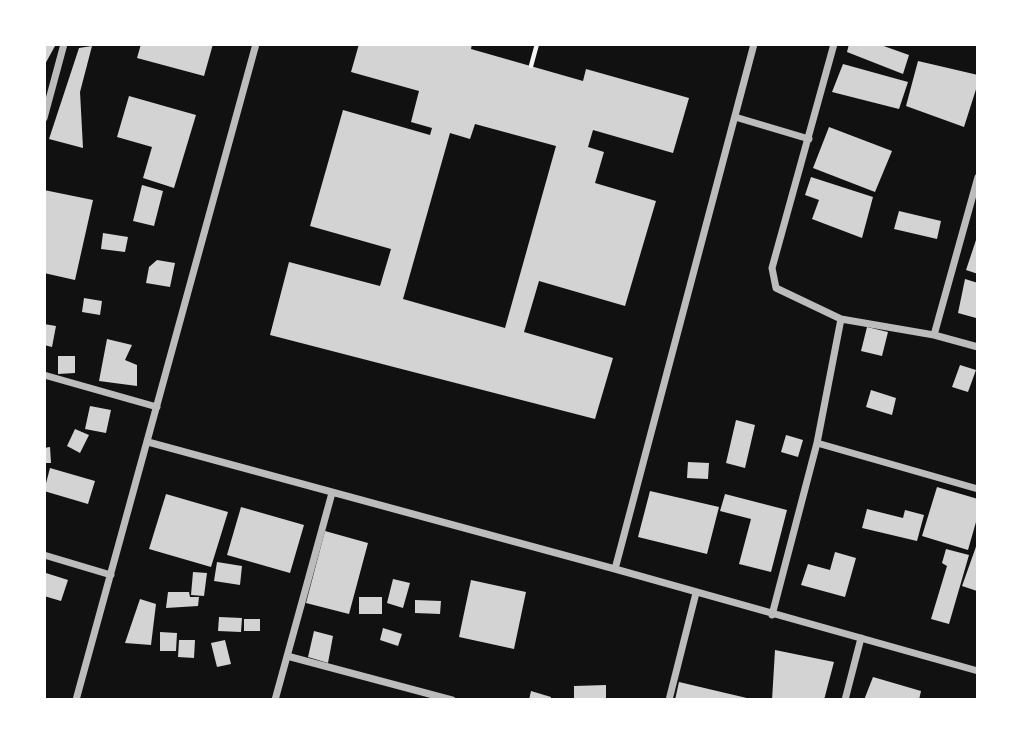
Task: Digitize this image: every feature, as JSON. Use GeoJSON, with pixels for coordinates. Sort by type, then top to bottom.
{"type":"FeatureCollection","features":[{"type":"Feature","properties":{"kind":"street"},"geometry":{"type":"LineString","coordinates":[[44,118],[64,44]]}},
{"type":"Feature","properties":{"kind":"street"},"geometry":{"type":"LineString","coordinates":[[76,700],[256,44]]}},
{"type":"Feature","properties":{"kind":"street"},"geometry":{"type":"LineString","coordinates":[[615,569],[754,44]]}},
{"type":"Feature","properties":{"kind":"street"},"geometry":{"type":"LineString","coordinates":[[834,44],[772,268],[776,288],[841,319],[934,335],[978,347]]}},
{"type":"Feature","properties":{"kind":"street"},"geometry":{"type":"LineString","coordinates":[[735,117],[809,139]]}},
{"type":"Feature","properties":{"kind":"street"},"geometry":{"type":"LineString","coordinates":[[934,335],[975,204],[978,177]]}},
{"type":"Feature","properties":{"kind":"street"},"geometry":{"type":"LineString","coordinates":[[772,615],[817,443],[841,319]]}},
{"type":"Feature","properties":{"kind":"street"},"geometry":{"type":"LineString","coordinates":[[44,375],[158,407]]}},
{"type":"Feature","properties":{"kind":"street"},"geometry":{"type":"LineString","coordinates":[[148,442],[978,671]]}},
{"type":"Feature","properties":{"kind":"street"},"geometry":{"type":"LineString","coordinates":[[817,443],[978,489]]}},
{"type":"Feature","properties":{"kind":"street"},"geometry":{"type":"LineString","coordinates":[[275,700],[332,493]]}},
{"type":"Feature","properties":{"kind":"street"},"geometry":{"type":"LineString","coordinates":[[44,555],[111,575]]}},
{"type":"Feature","properties":{"kind":"street"},"geometry":{"type":"LineString","coordinates":[[670,700],[696,593]]}},
{"type":"Feature","properties":{"kind":"street"},"geometry":{"type":"LineString","coordinates":[[845,700],[861,638]]}},
{"type":"Feature","properties":{"kind":"street"},"geometry":{"type":"LineString","coordinates":[[287,656],[452,700]]}},
{"type":"Feature","properties":{"kind":"path"},"geometry":{"type":"LineString","coordinates":[[531,66],[537,44]]}},
{"type":"Feature","properties":{"kind":"building"},"geometry":{"type":"Polygon","coordinates":[[[44,44],[55,46],[44,66],[44,44]]]}},
{"type":"Feature","properties":{"kind":"building"},"geometry":{"type":"Polygon","coordinates":[[[141,44],[213,44],[204,76],[137,58],[141,44]]]}},
{"type":"Feature","properties":{"kind":"building"},"geometry":{"type":"Polygon","coordinates":[[[359,44],[472,44],[471,49],[583,81],[586,69],[689,98],[673,153],[593,130],[588,147],[604,152],[595,183],[656,201],[625,306],[539,281],[524,332],[613,358],[595,419],[270,335],[289,262],[380,286],[391,249],[310,226],[343,110],[430,135],[432,128],[411,122],[419,91],[351,72],[359,44]],[[475,124],[470,139],[450,133],[403,299],[505,328],[556,146],[475,124]]]}},
{"type":"Feature","properties":{"kind":"building"},"geometry":{"type":"Polygon","coordinates":[[[849,44],[878,44],[909,55],[903,74],[847,52],[849,44]]]}},
{"type":"Feature","properties":{"kind":"building"},"geometry":{"type":"Polygon","coordinates":[[[92,46],[80,92],[83,148],[49,139],[79,48],[92,46]]]}},
{"type":"Feature","properties":{"kind":"building"},"geometry":{"type":"Polygon","coordinates":[[[918,61],[978,75],[964,127],[906,106],[918,61]]]}},
{"type":"Feature","properties":{"kind":"building"},"geometry":{"type":"Polygon","coordinates":[[[843,64],[908,82],[899,109],[832,92],[843,64]]]}},
{"type":"Feature","properties":{"kind":"building"},"geometry":{"type":"Polygon","coordinates":[[[129,96],[196,115],[174,188],[143,178],[152,147],[117,137],[129,96]]]}},
{"type":"Feature","properties":{"kind":"building"},"geometry":{"type":"Polygon","coordinates":[[[829,127],[892,151],[875,192],[813,168],[829,127]]]}},
{"type":"Feature","properties":{"kind":"building"},"geometry":{"type":"Polygon","coordinates":[[[811,177],[873,197],[862,238],[812,219],[819,200],[805,195],[811,177]]]}},
{"type":"Feature","properties":{"kind":"building"},"geometry":{"type":"Polygon","coordinates":[[[142,185],[163,191],[154,226],[133,221],[142,185]]]}},
{"type":"Feature","properties":{"kind":"building"},"geometry":{"type":"Polygon","coordinates":[[[44,190],[93,200],[75,280],[44,273],[44,190]]]}},
{"type":"Feature","properties":{"kind":"building"},"geometry":{"type":"Polygon","coordinates":[[[899,211],[941,221],[937,239],[894,229],[899,211]]]}},
{"type":"Feature","properties":{"kind":"building"},"geometry":{"type":"Polygon","coordinates":[[[103,233],[128,237],[125,252],[101,249],[103,233]]]}},
{"type":"Feature","properties":{"kind":"building"},"geometry":{"type":"Polygon","coordinates":[[[978,234],[978,274],[966,270],[978,234]]]}},
{"type":"Feature","properties":{"kind":"building"},"geometry":{"type":"Polygon","coordinates":[[[157,260],[175,263],[170,287],[146,283],[149,267],[157,260]]]}},
{"type":"Feature","properties":{"kind":"building"},"geometry":{"type":"Polygon","coordinates":[[[965,279],[978,283],[976,318],[958,313],[965,279]]]}},
{"type":"Feature","properties":{"kind":"building"},"geometry":{"type":"Polygon","coordinates":[[[84,298],[102,301],[100,315],[82,312],[84,298]]]}},
{"type":"Feature","properties":{"kind":"building"},"geometry":{"type":"Polygon","coordinates":[[[44,324],[56,326],[52,347],[44,345],[44,324]]]}},
{"type":"Feature","properties":{"kind":"building"},"geometry":{"type":"Polygon","coordinates":[[[867,327],[888,332],[882,356],[861,351],[867,327]]]}},
{"type":"Feature","properties":{"kind":"building"},"geometry":{"type":"Polygon","coordinates":[[[107,339],[132,345],[125,360],[137,365],[137,386],[99,381],[107,339]]]}},
{"type":"Feature","properties":{"kind":"building"},"geometry":{"type":"Polygon","coordinates":[[[58,356],[75,356],[75,373],[58,374],[58,356]]]}},
{"type":"Feature","properties":{"kind":"building"},"geometry":{"type":"Polygon","coordinates":[[[960,365],[976,370],[968,392],[952,387],[960,365]]]}},
{"type":"Feature","properties":{"kind":"building"},"geometry":{"type":"Polygon","coordinates":[[[871,390],[896,398],[892,415],[866,407],[871,390]]]}},
{"type":"Feature","properties":{"kind":"building"},"geometry":{"type":"Polygon","coordinates":[[[90,406],[111,410],[106,433],[85,429],[90,406]]]}},
{"type":"Feature","properties":{"kind":"building"},"geometry":{"type":"Polygon","coordinates":[[[736,420],[755,425],[745,468],[726,463],[736,420]]]}},
{"type":"Feature","properties":{"kind":"building"},"geometry":{"type":"Polygon","coordinates":[[[75,429],[89,435],[80,453],[67,446],[75,429]]]}},
{"type":"Feature","properties":{"kind":"building"},"geometry":{"type":"Polygon","coordinates":[[[786,435],[803,440],[798,457],[781,452],[786,435]]]}},
{"type":"Feature","properties":{"kind":"building"},"geometry":{"type":"Polygon","coordinates":[[[50,447],[51,463],[44,463],[44,448],[50,447]]]}},
{"type":"Feature","properties":{"kind":"building"},"geometry":{"type":"Polygon","coordinates":[[[688,462],[709,463],[708,479],[687,478],[688,462]]]}},
{"type":"Feature","properties":{"kind":"building"},"geometry":{"type":"Polygon","coordinates":[[[50,468],[95,481],[88,504],[44,491],[50,468]]]}},
{"type":"Feature","properties":{"kind":"building"},"geometry":{"type":"Polygon","coordinates":[[[937,487],[978,499],[978,515],[968,550],[922,536],[937,487]]]}},
{"type":"Feature","properties":{"kind":"building"},"geometry":{"type":"Polygon","coordinates":[[[650,491],[719,507],[707,554],[638,537],[650,491]]]}},
{"type":"Feature","properties":{"kind":"building"},"geometry":{"type":"Polygon","coordinates":[[[166,494],[228,512],[211,567],[149,549],[166,494]]]}},
{"type":"Feature","properties":{"kind":"building"},"geometry":{"type":"Polygon","coordinates":[[[725,494],[787,510],[771,572],[739,564],[751,519],[720,511],[725,494]]]}},
{"type":"Feature","properties":{"kind":"building"},"geometry":{"type":"Polygon","coordinates":[[[241,507],[304,525],[290,573],[227,555],[241,507]]]}},
{"type":"Feature","properties":{"kind":"building"},"geometry":{"type":"Polygon","coordinates":[[[867,509],[903,518],[905,510],[924,515],[917,541],[862,528],[867,509]]]}},
{"type":"Feature","properties":{"kind":"building"},"geometry":{"type":"Polygon","coordinates":[[[325,531],[368,543],[349,614],[306,603],[325,531]]]}},
{"type":"Feature","properties":{"kind":"building"},"geometry":{"type":"Polygon","coordinates":[[[978,541],[978,588],[977,591],[962,586],[978,541]]]}},
{"type":"Feature","properties":{"kind":"building"},"geometry":{"type":"Polygon","coordinates":[[[946,549],[969,555],[949,624],[931,619],[947,566],[942,563],[946,549]]]}},
{"type":"Feature","properties":{"kind":"building"},"geometry":{"type":"Polygon","coordinates":[[[835,552],[856,558],[845,597],[801,585],[808,564],[830,570],[835,552]]]}},
{"type":"Feature","properties":{"kind":"building"},"geometry":{"type":"Polygon","coordinates":[[[217,562],[242,566],[240,585],[214,581],[217,562]]]}},
{"type":"Feature","properties":{"kind":"building"},"geometry":{"type":"Polygon","coordinates":[[[193,572],[207,573],[204,596],[191,595],[193,572]]]}},
{"type":"Feature","properties":{"kind":"building"},"geometry":{"type":"Polygon","coordinates":[[[46,573],[68,580],[61,601],[44,596],[46,573]]]}},
{"type":"Feature","properties":{"kind":"building"},"geometry":{"type":"Polygon","coordinates":[[[393,579],[410,583],[403,608],[387,603],[393,579]]]}},
{"type":"Feature","properties":{"kind":"building"},"geometry":{"type":"Polygon","coordinates":[[[471,580],[526,592],[514,649],[459,637],[471,580]]]}},
{"type":"Feature","properties":{"kind":"building"},"geometry":{"type":"Polygon","coordinates":[[[168,592],[189,592],[190,597],[199,597],[198,606],[166,608],[168,592]]]}},
{"type":"Feature","properties":{"kind":"building"},"geometry":{"type":"Polygon","coordinates":[[[359,597],[382,597],[382,614],[359,614],[359,597]]]}},
{"type":"Feature","properties":{"kind":"building"},"geometry":{"type":"Polygon","coordinates":[[[140,599],[156,604],[151,645],[125,643],[140,599]]]}},
{"type":"Feature","properties":{"kind":"building"},"geometry":{"type":"Polygon","coordinates":[[[415,600],[441,601],[440,614],[415,613],[415,600]]]}},
{"type":"Feature","properties":{"kind":"building"},"geometry":{"type":"Polygon","coordinates":[[[219,617],[242,618],[241,632],[218,631],[219,617]]]}},
{"type":"Feature","properties":{"kind":"building"},"geometry":{"type":"Polygon","coordinates":[[[244,619],[260,619],[260,631],[244,631],[244,619]]]}},
{"type":"Feature","properties":{"kind":"building"},"geometry":{"type":"Polygon","coordinates":[[[383,628],[402,634],[398,646],[380,640],[383,628]]]}},
{"type":"Feature","properties":{"kind":"building"},"geometry":{"type":"Polygon","coordinates":[[[314,631],[333,636],[328,663],[308,657],[314,631]]]}},
{"type":"Feature","properties":{"kind":"building"},"geometry":{"type":"Polygon","coordinates":[[[160,632],[177,633],[176,651],[160,651],[160,632]]]}},
{"type":"Feature","properties":{"kind":"building"},"geometry":{"type":"Polygon","coordinates":[[[179,640],[195,640],[194,658],[178,657],[179,640]]]}},
{"type":"Feature","properties":{"kind":"building"},"geometry":{"type":"Polygon","coordinates":[[[225,640],[231,664],[217,667],[211,643],[225,640]]]}},
{"type":"Feature","properties":{"kind":"building"},"geometry":{"type":"Polygon","coordinates":[[[775,650],[834,662],[824,700],[772,700],[775,650]]]}},
{"type":"Feature","properties":{"kind":"building"},"geometry":{"type":"Polygon","coordinates":[[[873,677],[921,691],[919,700],[864,700],[873,677]]]}},
{"type":"Feature","properties":{"kind":"building"},"geometry":{"type":"Polygon","coordinates":[[[679,682],[751,699],[751,700],[675,700],[679,682]]]}},
{"type":"Feature","properties":{"kind":"building"},"geometry":{"type":"Polygon","coordinates":[[[606,685],[606,698],[574,700],[574,686],[606,685]]]}},
{"type":"Feature","properties":{"kind":"building"},"geometry":{"type":"Polygon","coordinates":[[[531,691],[551,697],[550,700],[529,700],[531,691]]]}}]}
